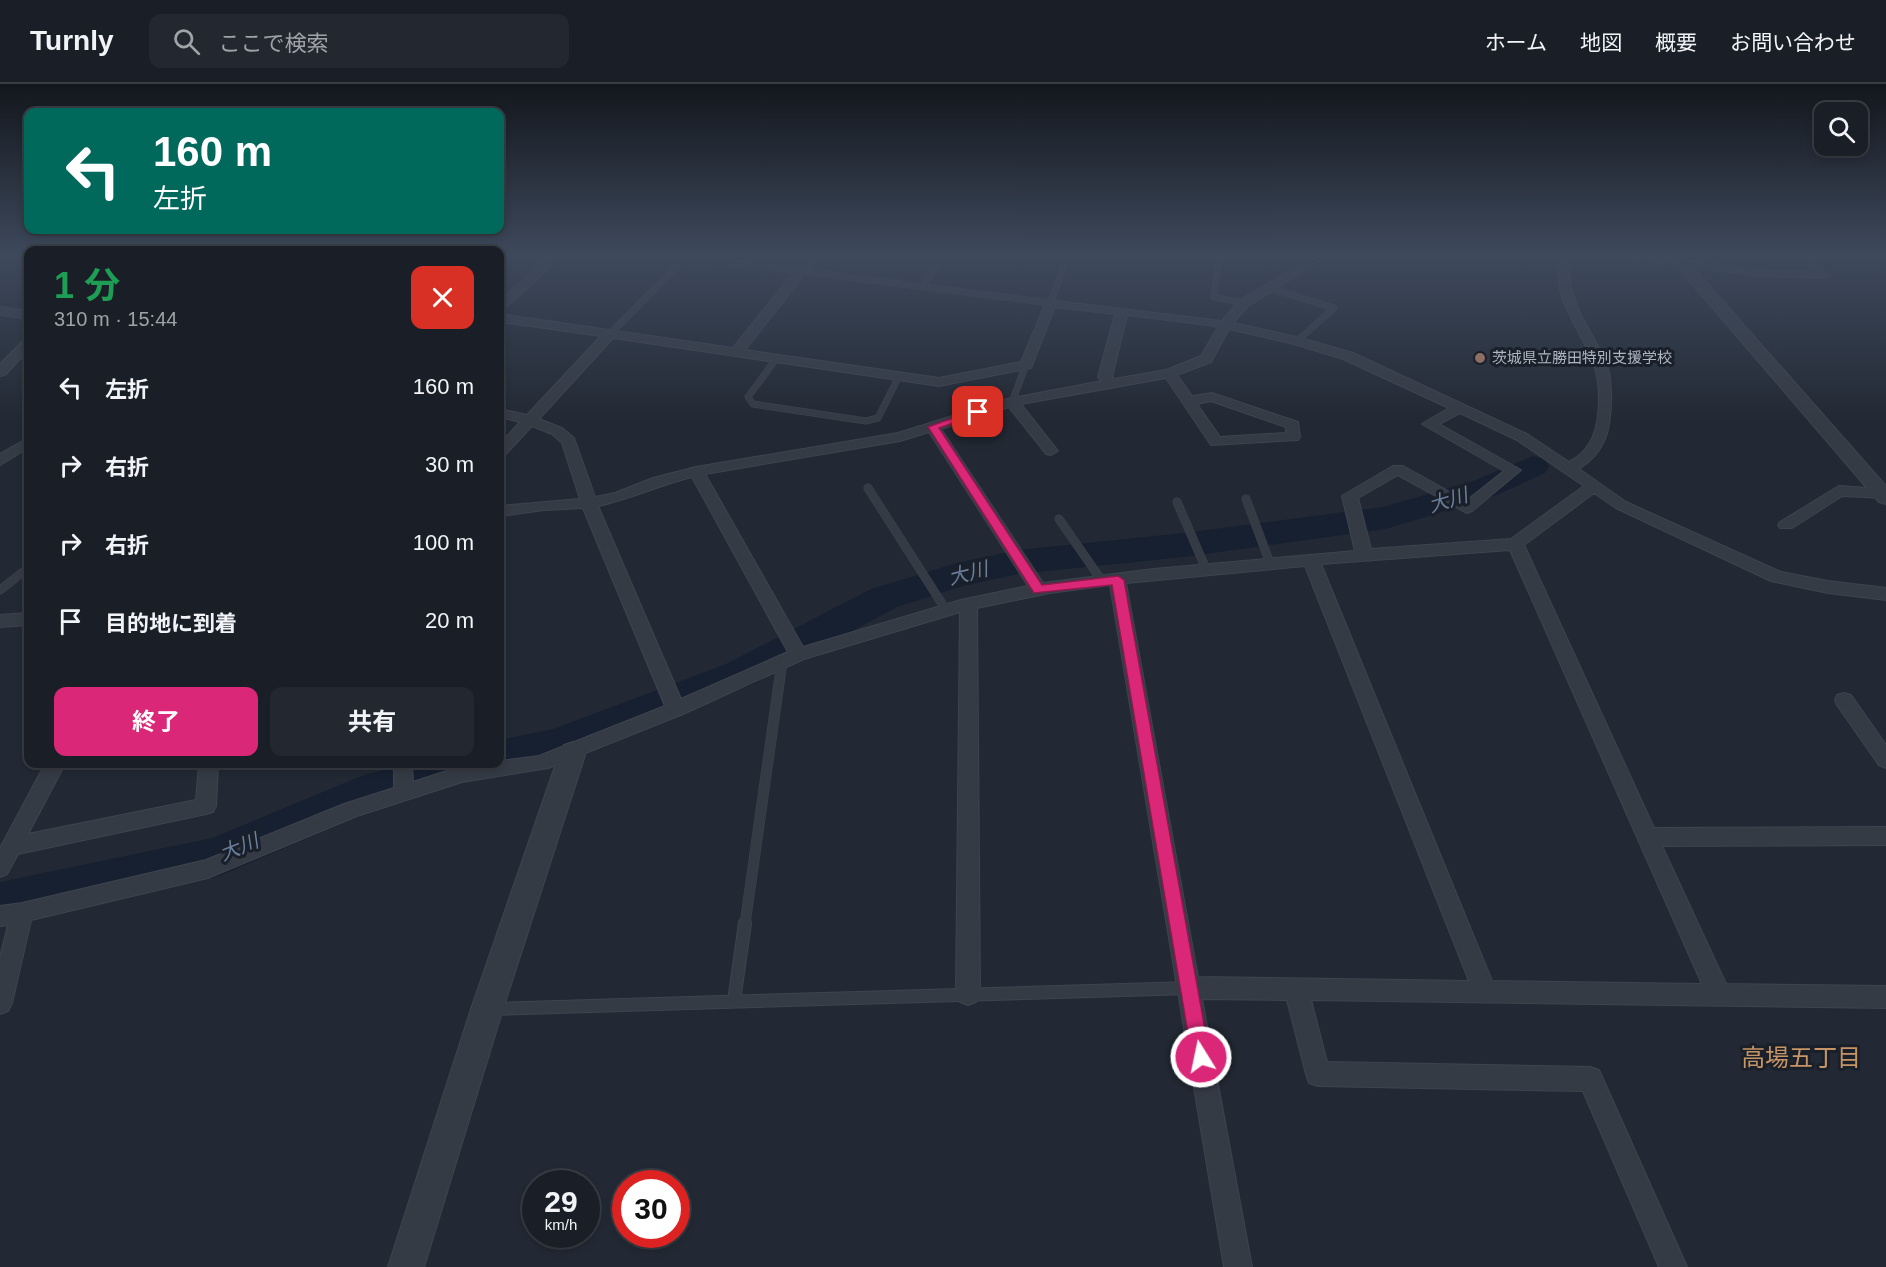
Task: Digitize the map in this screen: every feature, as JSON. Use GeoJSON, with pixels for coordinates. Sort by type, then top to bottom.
{"type":"FeatureCollection","features":[{"type":"Feature","properties":{"kind":"street"},"geometry":{"type":"LineString","coordinates":[[1,311],[24,314]]}},
{"type":"Feature","properties":{"kind":"street"},"geometry":{"type":"LineString","coordinates":[[736,353],[769,311]]}},
{"type":"Feature","properties":{"kind":"street"},"geometry":{"type":"LineString","coordinates":[[504,319],[939,382],[1026,365],[1048,311]]}},
{"type":"Feature","properties":{"kind":"street"},"geometry":{"type":"LineString","coordinates":[[1116,311],[1226,324],[1348,356],[1522,437],[1621,505],[1777,577],[1828,587],[1886,594]]}},
{"type":"Feature","properties":{"kind":"street"},"geometry":{"type":"LineString","coordinates":[[504,511],[544,505],[589,503],[619,497],[658,481],[696,471],[891,439],[1012,402],[1169,373],[1206,359],[1226,324],[1237,311]]}},
{"type":"Feature","properties":{"kind":"street"},"geometry":{"type":"LineString","coordinates":[[1570,468],[1586,460],[1600,439],[1604,424],[1604,388],[1601,368],[1574,311]]}},
{"type":"Feature","properties":{"kind":"street"},"geometry":{"type":"LineString","coordinates":[[1723,311],[1885,496]]}},
{"type":"Feature","properties":{"kind":"street"},"geometry":{"type":"LineString","coordinates":[[1111,384],[1105,377],[1122,312]]}},
{"type":"Feature","properties":{"kind":"street"},"geometry":{"type":"LineString","coordinates":[[504,448],[610,333]]}},
{"type":"Feature","properties":{"kind":"street"},"geometry":{"type":"LineString","coordinates":[[0,372],[24,347]]}},
{"type":"Feature","properties":{"kind":"street"},"geometry":{"type":"LineString","coordinates":[[1169,373],[1188,401],[1216,442],[1293,437],[1293,425],[1212,397],[1188,401]]}},
{"type":"Feature","properties":{"kind":"street"},"geometry":{"type":"LineString","coordinates":[[1012,402],[1051,451]]}},
{"type":"Feature","properties":{"kind":"street"},"geometry":{"type":"LineString","coordinates":[[1364,555],[1350,496],[1369,485],[1398,469],[1467,508],[1514,470],[1429,424],[1461,407]]}},
{"type":"Feature","properties":{"kind":"street"},"geometry":{"type":"LineString","coordinates":[[504,414],[530,420],[556,431],[569,441],[589,503],[676,709]]}},
{"type":"Feature","properties":{"kind":"street"},"geometry":{"type":"LineString","coordinates":[[933,427],[1039,590]]}},
{"type":"Feature","properties":{"kind":"street"},"geometry":{"type":"LineString","coordinates":[[0,461],[24,445]]}},
{"type":"Feature","properties":{"kind":"street"},"geometry":{"type":"LineString","coordinates":[[696,471],[790,658]]}},
{"type":"Feature","properties":{"kind":"street"},"geometry":{"type":"LineString","coordinates":[[0,1003],[11,914],[208,869],[351,810],[462,774],[541,763],[676,709],[790,658],[946,610],[1039,590],[1206,569],[1515,544],[1572,500],[1595,486]]}},
{"type":"Feature","properties":{"kind":"street"},"geometry":{"type":"LineString","coordinates":[[1786,525],[1839,491],[1885,496]]}},
{"type":"Feature","properties":{"kind":"street"},"geometry":{"type":"LineString","coordinates":[[1515,544],[1719,995]]}},
{"type":"Feature","properties":{"kind":"street"},"geometry":{"type":"LineString","coordinates":[[1311,560],[1485,992]]}},
{"type":"Feature","properties":{"kind":"street"},"geometry":{"type":"LineString","coordinates":[[1110,581],[1189,988],[1238,1267]]}},
{"type":"Feature","properties":{"kind":"street"},"geometry":{"type":"LineString","coordinates":[[968,994],[969,604]]}},
{"type":"Feature","properties":{"kind":"street"},"geometry":{"type":"LineString","coordinates":[[0,621],[24,619]]}},
{"type":"Feature","properties":{"kind":"street"},"geometry":{"type":"LineString","coordinates":[[1844,700],[1886,760]]}},
{"type":"Feature","properties":{"kind":"street"},"geometry":{"type":"LineString","coordinates":[[406,1267],[487,1009],[573,752]]}},
{"type":"Feature","properties":{"kind":"street"},"geometry":{"type":"LineString","coordinates":[[0,868],[53,768]]}},
{"type":"Feature","properties":{"kind":"street"},"geometry":{"type":"LineString","coordinates":[[13,846],[206,806],[208,768]]}},
{"type":"Feature","properties":{"kind":"street"},"geometry":{"type":"LineString","coordinates":[[403,768],[404,793]]}},
{"type":"Feature","properties":{"kind":"street"},"geometry":{"type":"LineString","coordinates":[[1647,837],[1886,836]]}},
{"type":"Feature","properties":{"kind":"street"},"geometry":{"type":"LineString","coordinates":[[1189,988],[1886,997]]}},
{"type":"Feature","properties":{"kind":"street"},"geometry":{"type":"LineString","coordinates":[[1296,989],[1318,1074],[1590,1079],[1672,1267]]}},
{"type":"Feature","properties":{"kind":"lane"},"geometry":{"type":"LineString","coordinates":[[610,333],[631,311]]}},
{"type":"Feature","properties":{"kind":"lane"},"geometry":{"type":"LineString","coordinates":[[1297,341],[1330,311]]}},
{"type":"Feature","properties":{"kind":"lane"},"geometry":{"type":"LineString","coordinates":[[776,359],[748,397],[753,404],[866,421],[878,418],[899,376]]}},
{"type":"Feature","properties":{"kind":"lane"},"geometry":{"type":"LineString","coordinates":[[1012,402],[1026,365]]}},
{"type":"Feature","properties":{"kind":"lane"},"geometry":{"type":"LineString","coordinates":[[868,488],[946,610]]}},
{"type":"Feature","properties":{"kind":"lane"},"geometry":{"type":"LineString","coordinates":[[1246,499],[1270,563]]}},
{"type":"Feature","properties":{"kind":"lane"},"geometry":{"type":"LineString","coordinates":[[1178,502],[1206,569]]}},
{"type":"Feature","properties":{"kind":"lane"},"geometry":{"type":"LineString","coordinates":[[1059,519],[1110,581]]}},
{"type":"Feature","properties":{"kind":"lane"},"geometry":{"type":"LineString","coordinates":[[0,590],[24,571]]}},
{"type":"Feature","properties":{"kind":"lane"},"geometry":{"type":"LineString","coordinates":[[734,1001],[790,658]]}},
{"type":"Feature","properties":{"kind":"lane"},"geometry":{"type":"LineString","coordinates":[[487,1009],[1189,988]]}},
{"type":"Feature","properties":{"kind":"waterway","name":"大川"},"geometry":{"type":"LineString","coordinates":[[504,756],[558,745],[740,674],[884,598],[957,575],[1018,562],[1184,545],[1386,518],[1485,488],[1533,466]]}},
{"type":"Feature","properties":{"kind":"waterway","name":"大川"},"geometry":{"type":"LineString","coordinates":[[0,904],[18,902],[217,857],[380,788],[454,768]]}},
{"type":"Feature","properties":{"kind":"place","name":"茨城県立勝田特別支援学校"},"geometry":{"type":"Point","coordinates":[1480,358]}},
{"type":"Feature","properties":{"kind":"district","name":"高場五丁目"},"geometry":{"type":"Point","coordinates":[1801,1058]}},
{"type":"Feature","properties":{"kind":"route"},"geometry":{"type":"LineString","coordinates":[[978,412],[933,427],[1039,590],[1118,580],[1201,1057]]}}]}
